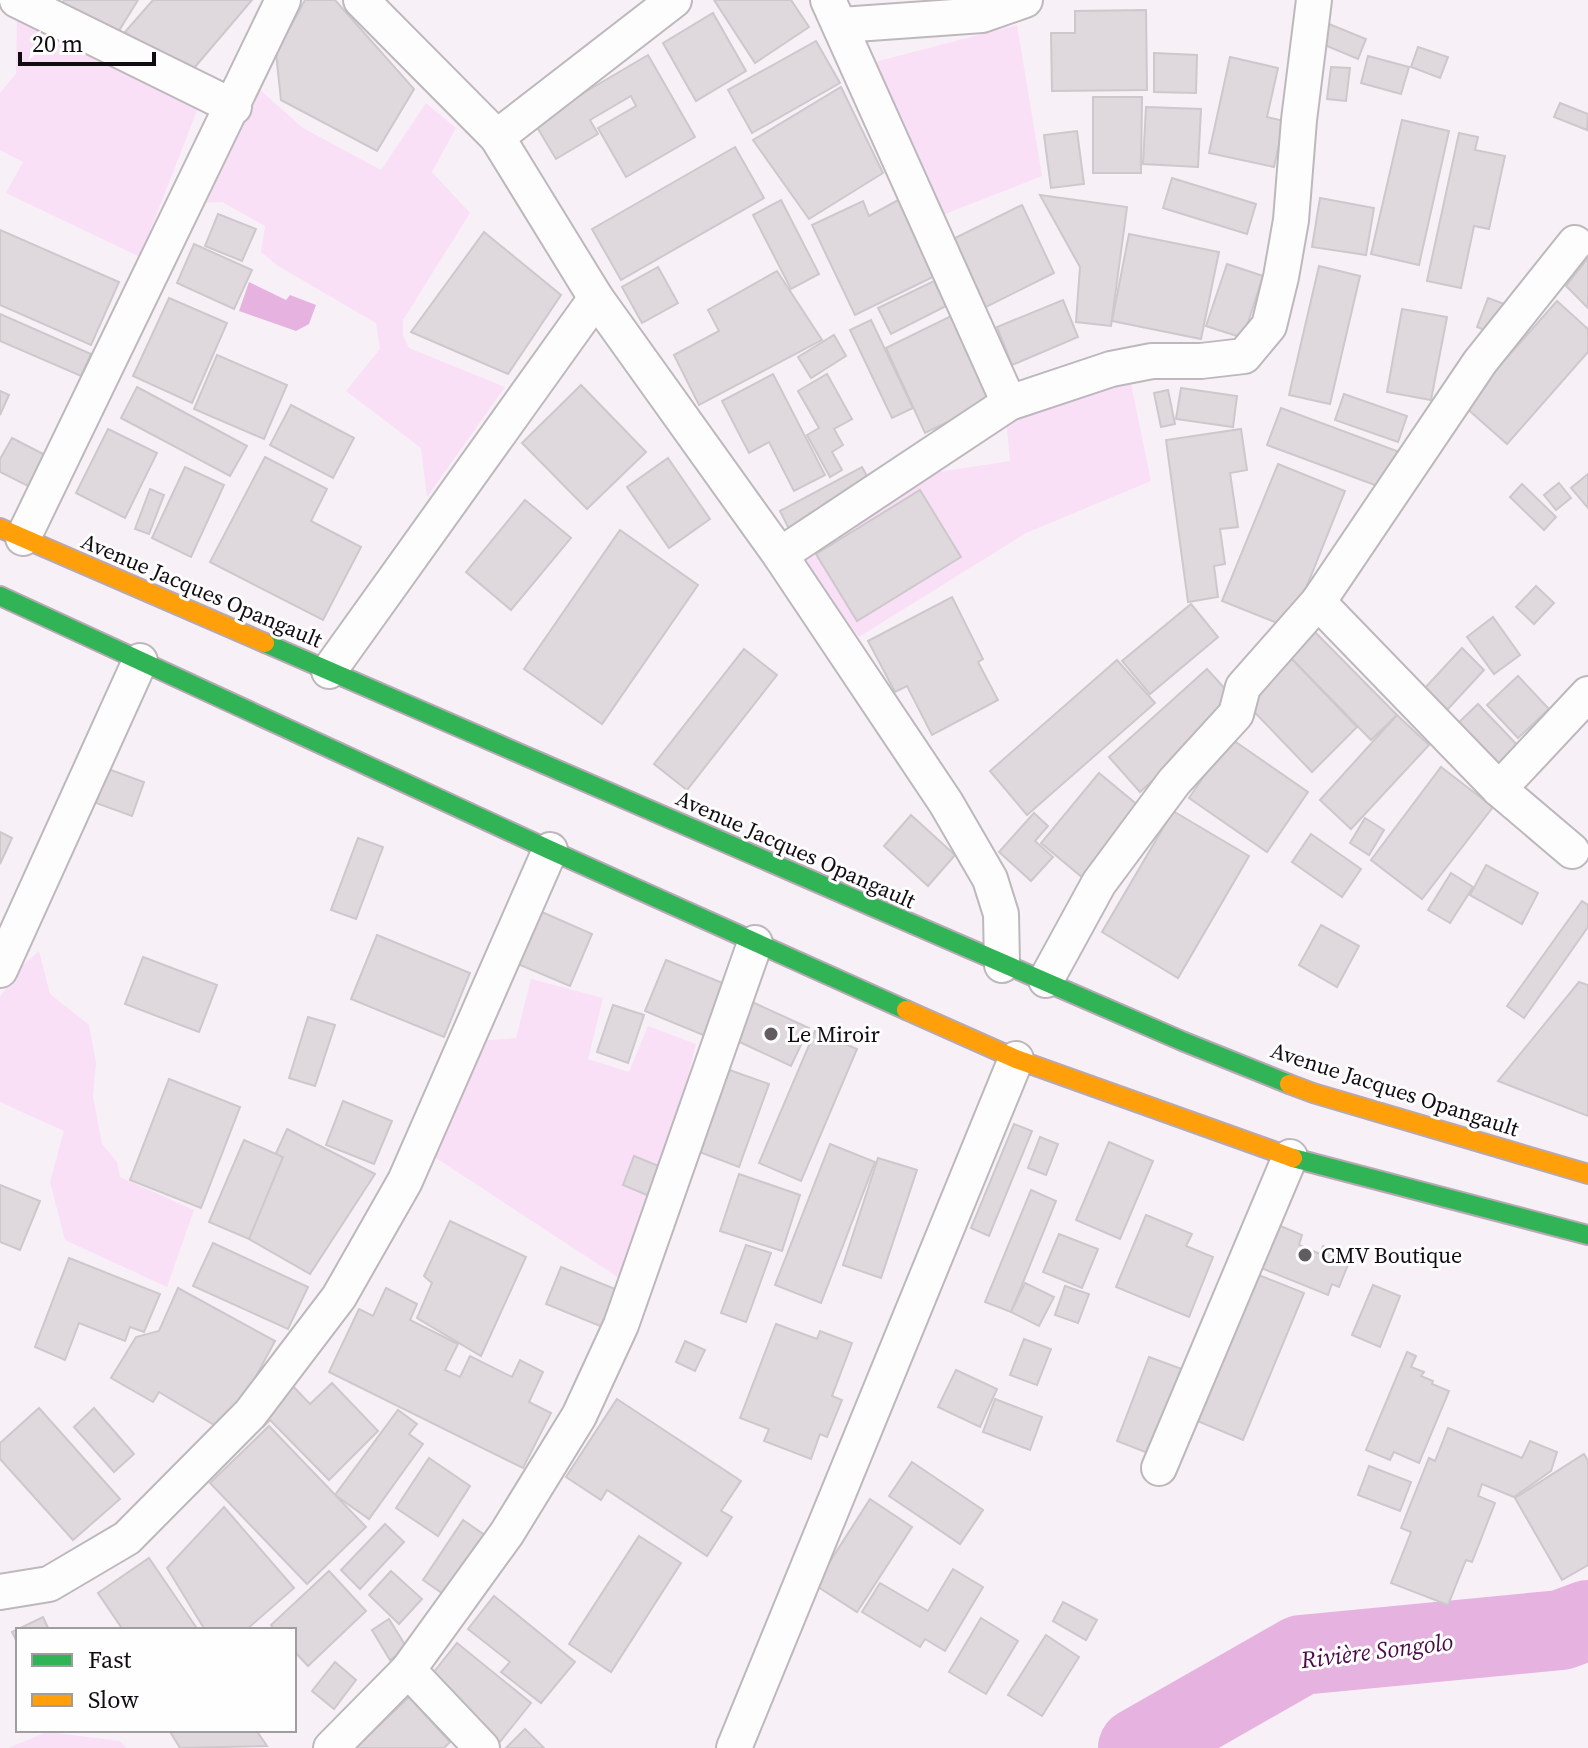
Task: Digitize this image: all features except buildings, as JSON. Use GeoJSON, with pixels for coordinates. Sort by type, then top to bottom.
{"type":"FeatureCollection","features":[{"type":"Feature","properties":{"kind":"highway","name":"Avenue Jacques Opangault"},"geometry":{"type":"LineString","coordinates":[[11,533],[1182,1041],[1313,1093],[1588,1174]]}},
{"type":"Feature","properties":{"kind":"highway"},"geometry":{"type":"LineString","coordinates":[[0,596],[550,850],[1016,1059],[1290,1157],[1588,1235]]}},
{"type":"Feature","properties":{"kind":"street"},"geometry":{"type":"LineString","coordinates":[[17,0],[234,107]]}},
{"type":"Feature","properties":{"kind":"street"},"geometry":{"type":"LineString","coordinates":[[11,533],[234,107],[283,0]]}},
{"type":"Feature","properties":{"kind":"street"},"geometry":{"type":"LineString","coordinates":[[361,0],[497,137],[596,298],[780,555],[946,803],[990,879],[1001,914],[1002,965]]}},
{"type":"Feature","properties":{"kind":"street"},"geometry":{"type":"LineString","coordinates":[[497,137],[674,0]]}},
{"type":"Feature","properties":{"kind":"street"},"geometry":{"type":"LineString","coordinates":[[1009,403],[835,13],[982,15],[1025,0]]}},
{"type":"Feature","properties":{"kind":"street"},"geometry":{"type":"LineString","coordinates":[[780,555],[1009,403],[1111,369],[1152,361],[1201,361],[1244,356],[1269,326],[1291,220],[1299,120],[1314,0]]}},
{"type":"Feature","properties":{"kind":"street"},"geometry":{"type":"LineString","coordinates":[[1046,980],[1099,883],[1174,782],[1236,714],[1243,687],[1318,602],[1480,362],[1575,243]]}},
{"type":"Feature","properties":{"kind":"street"},"geometry":{"type":"LineString","coordinates":[[329,671],[596,298]]}},
{"type":"Feature","properties":{"kind":"street"},"geometry":{"type":"LineString","coordinates":[[1318,602],[1499,789],[1572,851]]}},
{"type":"Feature","properties":{"kind":"street"},"geometry":{"type":"LineString","coordinates":[[0,970],[11,916],[140,661]]}},
{"type":"Feature","properties":{"kind":"street"},"geometry":{"type":"LineString","coordinates":[[1499,789],[1588,694]]}},
{"type":"Feature","properties":{"kind":"street"},"geometry":{"type":"LineString","coordinates":[[0,1592],[49,1584],[127,1538],[250,1414],[339,1297],[405,1181],[550,850]]}},
{"type":"Feature","properties":{"kind":"street"},"geometry":{"type":"LineString","coordinates":[[331,1748],[408,1670],[507,1533],[579,1416],[621,1325],[755,943]]}},
{"type":"Feature","properties":{"kind":"street"},"geometry":{"type":"LineString","coordinates":[[734,1748],[1016,1059]]}},
{"type":"Feature","properties":{"kind":"street"},"geometry":{"type":"LineString","coordinates":[[1159,1468],[1290,1157]]}},
{"type":"Feature","properties":{"kind":"street"},"geometry":{"type":"LineString","coordinates":[[408,1670],[482,1748]]}},
{"type":"Feature","properties":{"kind":"shaded area"},"geometry":{"type":"Polygon","coordinates":[[[17,17],[198,108],[140,257],[6,193],[23,162],[0,150],[0,93],[16,74],[17,17]]]}},
{"type":"Feature","properties":{"kind":"shaded area"},"geometry":{"type":"Polygon","coordinates":[[[1017,25],[1042,176],[940,216],[875,62],[1017,25]]]}},
{"type":"Feature","properties":{"kind":"shaded area"},"geometry":{"type":"Polygon","coordinates":[[[258,88],[303,128],[381,170],[426,103],[456,128],[432,172],[470,213],[403,320],[403,335],[409,348],[505,387],[427,497],[421,448],[346,391],[380,349],[376,323],[278,266],[261,252],[265,226],[222,202],[196,203],[258,88]]]}},
{"type":"Feature","properties":{"kind":"shaded area"},"geometry":{"type":"Polygon","coordinates":[[[249,282],[286,300],[290,295],[316,305],[309,324],[296,331],[239,311],[249,282]]]}},
{"type":"Feature","properties":{"kind":"shaded area"},"geometry":{"type":"Polygon","coordinates":[[[1130,379],[1151,481],[1026,533],[859,637],[800,556],[932,473],[1010,461],[1006,418],[1130,379]]]}},
{"type":"Feature","properties":{"kind":"shaded area"},"geometry":{"type":"Polygon","coordinates":[[[39,951],[50,994],[89,1025],[96,1062],[93,1097],[102,1144],[117,1162],[120,1177],[194,1210],[167,1287],[65,1240],[50,1182],[64,1131],[0,1102],[0,997],[22,966],[39,951]]]}},
{"type":"Feature","properties":{"kind":"shaded area"},"geometry":{"type":"Polygon","coordinates":[[[531,979],[603,998],[588,1059],[629,1072],[648,1026],[696,1044],[658,1195],[619,1278],[413,1143],[455,1043],[516,1038],[531,979]]]}},
{"type":"Feature","properties":{"kind":"shaded area"},"geometry":{"type":"Polygon","coordinates":[[[47,1732],[120,1741],[126,1748],[8,1748],[47,1732]]]}},
{"type":"Feature","properties":{"kind":"waterway","name":"Rivière Songolo"},"geometry":{"type":"LineString","coordinates":[[1138,1748],[1301,1655],[1561,1630],[1588,1620]]}},
{"type":"Feature","properties":{"kind":"traffic: fast"},"geometry":{"type":"LineString","coordinates":[[0,596],[550,850],[906,1010]]}},
{"type":"Feature","properties":{"kind":"traffic: fast"},"geometry":{"type":"LineString","coordinates":[[265,643],[1182,1041],[1289,1084]]}},
{"type":"Feature","properties":{"kind":"traffic: fast"},"geometry":{"type":"LineString","coordinates":[[1293,1158],[1588,1235]]}},
{"type":"Feature","properties":{"kind":"traffic: slow"},"geometry":{"type":"LineString","coordinates":[[0,528],[265,643]]}},
{"type":"Feature","properties":{"kind":"traffic: slow"},"geometry":{"type":"LineString","coordinates":[[906,1010],[1016,1059],[1293,1158]]}},
{"type":"Feature","properties":{"kind":"traffic: slow"},"geometry":{"type":"LineString","coordinates":[[1289,1084],[1588,1174]]}},
{"type":"Feature","properties":{"kind":"place","name":"Le Miroir"},"geometry":{"type":"Point","coordinates":[771,1034]}},
{"type":"Feature","properties":{"kind":"place","name":"CMV Boutique"},"geometry":{"type":"Point","coordinates":[1305,1255]}}]}
